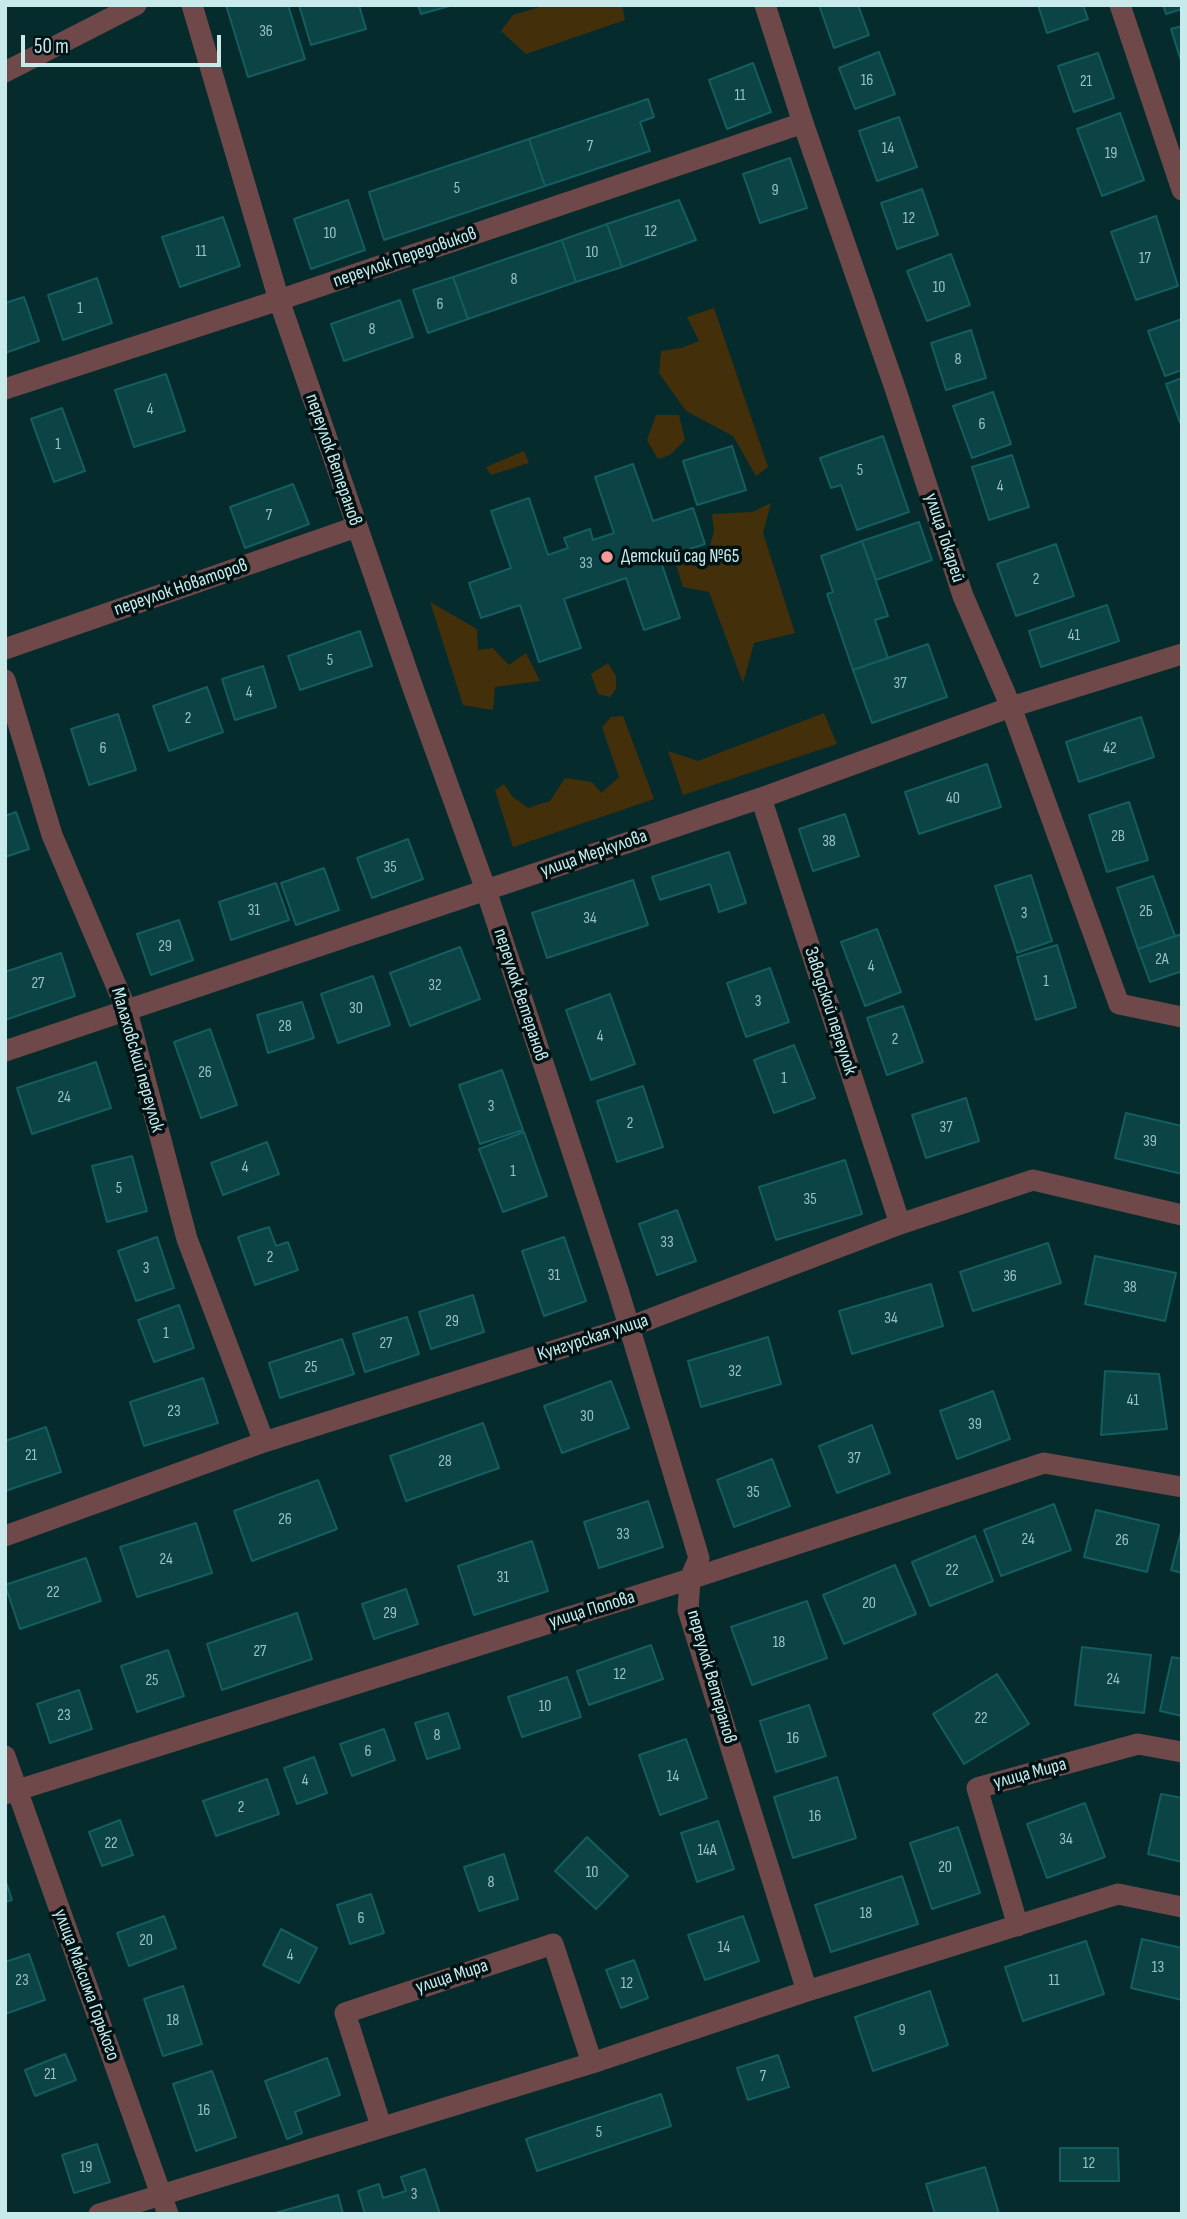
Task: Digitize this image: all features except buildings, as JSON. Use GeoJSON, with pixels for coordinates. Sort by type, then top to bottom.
{"type":"FeatureCollection","features":[{"type":"Feature","properties":{"kind":"street"},"geometry":{"type":"LineString","coordinates":[[5,72],[136,5]]}},
{"type":"Feature","properties":{"kind":"street","name":"переулок Ветеранов"},"geometry":{"type":"LineString","coordinates":[[192,5],[279,300],[356,527],[486,890],[629,1327],[699,1558],[690,1579],[688,1610],[807,1991]]}},
{"type":"Feature","properties":{"kind":"street","name":"улица Токарей"},"geometry":{"type":"LineString","coordinates":[[765,5],[963,596],[1011,707],[1119,1004],[1182,1017]]}},
{"type":"Feature","properties":{"kind":"street"},"geometry":{"type":"LineString","coordinates":[[1120,5],[1182,190]]}},
{"type":"Feature","properties":{"kind":"street","name":"переулок Передовиков"},"geometry":{"type":"LineString","coordinates":[[5,389],[279,300],[803,123]]}},
{"type":"Feature","properties":{"kind":"street","name":"переулок Новаторов"},"geometry":{"type":"LineString","coordinates":[[5,649],[356,527]]}},
{"type":"Feature","properties":{"kind":"street","name":"улица Меркулова"},"geometry":{"type":"LineString","coordinates":[[5,1051],[761,798],[1011,707],[1182,654]]}},
{"type":"Feature","properties":{"kind":"street","name":"Малаховский переулок"},"geometry":{"type":"LineString","coordinates":[[5,680],[52,835],[127,1011],[187,1239],[264,1442]]}},
{"type":"Feature","properties":{"kind":"street","name":"Заводской переулок"},"geometry":{"type":"LineString","coordinates":[[761,798],[900,1224]]}},
{"type":"Feature","properties":{"kind":"street","name":"Кунгурская улица"},"geometry":{"type":"LineString","coordinates":[[5,1535],[264,1442],[629,1327],[900,1224],[1033,1180],[1182,1215]]}},
{"type":"Feature","properties":{"kind":"street","name":"улица Попова"},"geometry":{"type":"LineString","coordinates":[[10,1792],[690,1579],[1044,1463],[1182,1488]]}},
{"type":"Feature","properties":{"kind":"street","name":"улица Мира"},"geometry":{"type":"LineString","coordinates":[[1018,1926],[977,1788],[1138,1744],[1182,1752]]}},
{"type":"Feature","properties":{"kind":"street","name":"улица Максима Горького"},"geometry":{"type":"LineString","coordinates":[[5,1756],[10,1792],[165,2204]]}},
{"type":"Feature","properties":{"kind":"street"},"geometry":{"type":"LineString","coordinates":[[99,2214],[165,2204],[381,2126],[592,2063],[807,1991],[1118,1894],[1182,1907]]}},
{"type":"Feature","properties":{"kind":"street","name":"улица Мира"},"geometry":{"type":"LineString","coordinates":[[381,2126],[345,2013],[554,1944],[592,2063]]}},
{"type":"Feature","properties":{"kind":"shaded area"},"geometry":{"type":"Polygon","coordinates":[[[546,5],[622,5],[625,20],[526,54],[501,31],[513,15],[546,5]]]}},
{"type":"Feature","properties":{"kind":"shaded area"},"geometry":{"type":"Polygon","coordinates":[[[714,308],[768,467],[756,476],[733,436],[686,411],[659,373],[661,351],[681,348],[699,341],[687,317],[714,308]]]}},
{"type":"Feature","properties":{"kind":"shaded area"},"geometry":{"type":"Polygon","coordinates":[[[656,415],[679,415],[685,440],[670,455],[658,459],[647,440],[656,415]]]}},
{"type":"Feature","properties":{"kind":"shaded area"},"geometry":{"type":"Polygon","coordinates":[[[524,451],[529,463],[491,475],[486,467],[524,451]]]}},
{"type":"Feature","properties":{"kind":"shaded area"},"geometry":{"type":"Polygon","coordinates":[[[771,503],[763,533],[795,633],[754,643],[743,683],[709,592],[683,587],[676,565],[707,556],[714,531],[712,514],[752,512],[771,503]]]}},
{"type":"Feature","properties":{"kind":"shaded area"},"geometry":{"type":"Polygon","coordinates":[[[430,602],[477,629],[478,650],[493,648],[509,665],[526,653],[540,681],[495,687],[493,710],[463,705],[430,602]]]}},
{"type":"Feature","properties":{"kind":"shaded area"},"geometry":{"type":"Polygon","coordinates":[[[608,663],[616,676],[616,689],[610,697],[598,694],[591,674],[608,663]]]}},
{"type":"Feature","properties":{"kind":"shaded area"},"geometry":{"type":"Polygon","coordinates":[[[824,713],[837,744],[683,795],[668,751],[698,761],[824,713]]]}},
{"type":"Feature","properties":{"kind":"shaded area"},"geometry":{"type":"Polygon","coordinates":[[[623,716],[654,799],[513,847],[495,790],[504,784],[512,796],[528,808],[550,801],[565,778],[592,782],[601,793],[619,777],[602,727],[611,717],[623,716]]]}},
{"type":"Feature","properties":{"kind":"place","name":"Детский сад №65"},"geometry":{"type":"Point","coordinates":[607,557]}}]}
